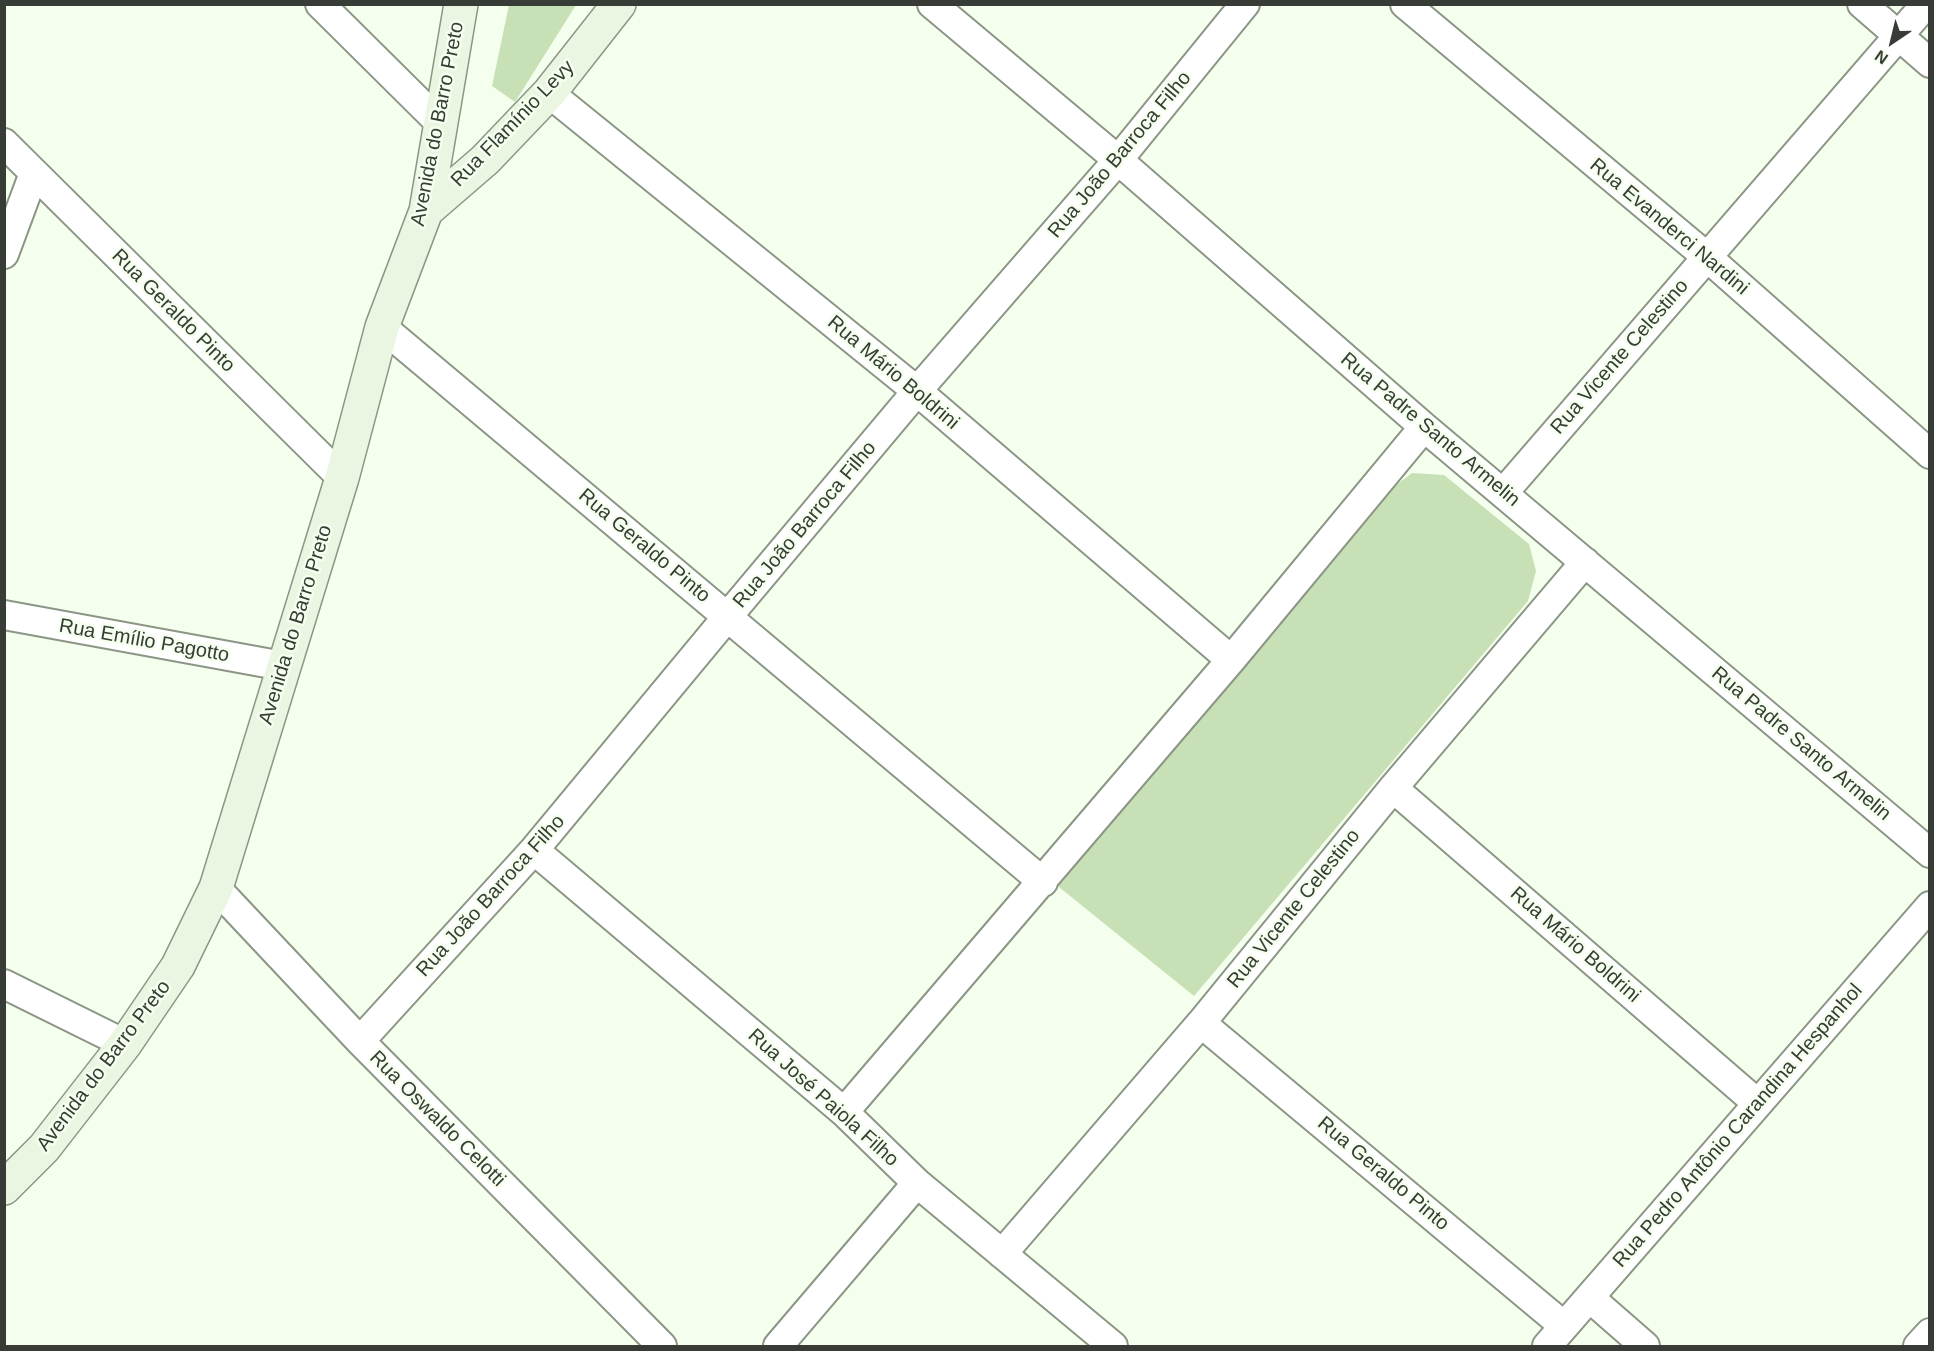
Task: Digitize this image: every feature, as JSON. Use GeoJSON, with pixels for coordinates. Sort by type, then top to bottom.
{"type":"FeatureCollection","features":[{"type":"Feature","properties":{"kind":"street"},"geometry":{"type":"LineString","coordinates":[[320,4],[440,123]]}},
{"type":"Feature","properties":{"kind":"street","name":"Avenida do Barro Preto"},"geometry":{"type":"LineString","coordinates":[[4,1188],[44,1148],[125,1044],[178,966],[216,888],[342,478],[382,327],[426,211],[461,4]]}},
{"type":"Feature","properties":{"kind":"street","name":"Rua Flamínio Levy"},"geometry":{"type":"LineString","coordinates":[[426,211],[485,160],[549,93],[619,4]]}},
{"type":"Feature","properties":{"kind":"street","name":"Rua Padre Santo Armelin"},"geometry":{"type":"LineString","coordinates":[[932,4],[1118,160],[1424,427],[1504,492],[1929,853]]}},
{"type":"Feature","properties":{"kind":"street","name":"Rua João Barroca Filho"},"geometry":{"type":"LineString","coordinates":[[360,1041],[534,850],[917,392],[1118,160],[1245,4]]}},
{"type":"Feature","properties":{"kind":"street","name":"Rua Evanderci Nardini"},"geometry":{"type":"LineString","coordinates":[[1405,4],[1707,257],[1929,454]]}},
{"type":"Feature","properties":{"kind":"street"},"geometry":{"type":"LineString","coordinates":[[1862,4],[1929,63]]}},
{"type":"Feature","properties":{"kind":"street","name":"Rua Vicente Celestino"},"geometry":{"type":"LineString","coordinates":[[1504,492],[1926,4]]}},
{"type":"Feature","properties":{"kind":"street","name":"Rua Mário Boldrini"},"geometry":{"type":"LineString","coordinates":[[549,93],[917,392],[1231,660]]}},
{"type":"Feature","properties":{"kind":"street","name":"Rua Geraldo Pinto"},"geometry":{"type":"LineString","coordinates":[[4,143],[342,478]]}},
{"type":"Feature","properties":{"kind":"street"},"geometry":{"type":"LineString","coordinates":[[4,254],[34,173]]}},
{"type":"Feature","properties":{"kind":"street","name":"Rua Geraldo Pinto"},"geometry":{"type":"LineString","coordinates":[[382,327],[1043,882]]}},
{"type":"Feature","properties":{"kind":"street"},"geometry":{"type":"LineString","coordinates":[[844,1112],[1231,660],[1424,427]]}},
{"type":"Feature","properties":{"kind":"street","name":"Rua Vicente Celestino"},"geometry":{"type":"LineString","coordinates":[[1002,1254],[1201,1023],[1393,788],[1585,562]]}},
{"type":"Feature","properties":{"kind":"street","name":"Rua Emílio Pagotto"},"geometry":{"type":"LineString","coordinates":[[4,615],[283,666]]}},
{"type":"Feature","properties":{"kind":"street","name":"Rua Mário Boldrini"},"geometry":{"type":"LineString","coordinates":[[1393,788],[1757,1103]]}},
{"type":"Feature","properties":{"kind":"street","name":"Rua José Paiola Filho"},"geometry":{"type":"LineString","coordinates":[[534,850],[844,1112],[917,1183],[1113,1347]]}},
{"type":"Feature","properties":{"kind":"street","name":"Rua Oswaldo Celotti"},"geometry":{"type":"LineString","coordinates":[[216,888],[360,1041],[662,1347]]}},
{"type":"Feature","properties":{"kind":"street","name":"Rua Pedro Antônio Carandina Hespanhol"},"geometry":{"type":"LineString","coordinates":[[1556,1336],[1929,906]]}},
{"type":"Feature","properties":{"kind":"street"},"geometry":{"type":"LineString","coordinates":[[4,984],[125,1044]]}},
{"type":"Feature","properties":{"kind":"street","name":"Rua Geraldo Pinto"},"geometry":{"type":"LineString","coordinates":[[1201,1023],[1556,1336]]}},
{"type":"Feature","properties":{"kind":"street"},"geometry":{"type":"LineString","coordinates":[[778,1347],[917,1183]]}},
{"type":"Feature","properties":{"kind":"street"},"geometry":{"type":"LineString","coordinates":[[1590,1298],[1645,1347]]}},
{"type":"Feature","properties":{"kind":"street"},"geometry":{"type":"LineString","coordinates":[[1918,1347],[1929,1333]]}},
{"type":"Feature","properties":{"kind":"green space"},"geometry":{"type":"Polygon","coordinates":[[[509,5],[576,5],[515,102],[492,86],[509,5]]]}},
{"type":"Feature","properties":{"kind":"green space"},"geometry":{"type":"Polygon","coordinates":[[[1412,473],[1444,475],[1529,544],[1536,571],[1528,601],[1194,996],[1054,883],[1391,489],[1412,473]]]}}]}
